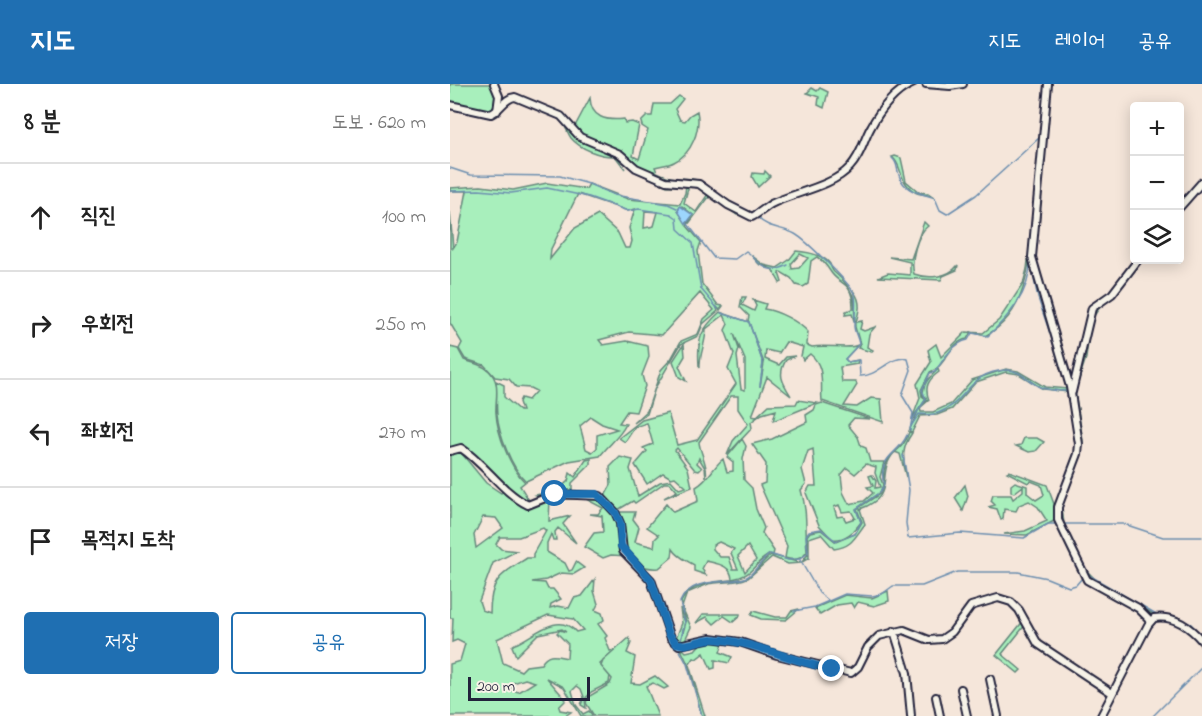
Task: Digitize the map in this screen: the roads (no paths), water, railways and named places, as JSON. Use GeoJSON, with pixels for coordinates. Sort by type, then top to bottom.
{"type":"FeatureCollection","features":[{"type":"Feature","properties":{"kind":"street"},"geometry":{"type":"LineString","coordinates":[[494,84],[499,96],[497,112]]}},
{"type":"Feature","properties":{"kind":"street"},"geometry":{"type":"LineString","coordinates":[[450,105],[479,113],[497,112],[511,97],[522,100],[561,116],[580,137],[606,151],[618,153],[636,168],[666,181],[699,184],[728,205],[752,217],[771,205],[825,184],[846,172],[864,149],[870,128],[880,114],[897,94],[912,84]]}},
{"type":"Feature","properties":{"kind":"street"},"geometry":{"type":"LineString","coordinates":[[926,84],[963,84]]}},
{"type":"Feature","properties":{"kind":"street"},"geometry":{"type":"LineString","coordinates":[[1048,84],[1032,257],[1072,398],[1078,449],[1060,503],[1058,520],[1087,580],[1138,608],[1151,621]]}},
{"type":"Feature","properties":{"kind":"street"},"geometry":{"type":"LineString","coordinates":[[1184,202],[1202,182]]}},
{"type":"Feature","properties":{"kind":"street"},"geometry":{"type":"LineString","coordinates":[[1072,398],[1092,308],[1112,294],[1135,264]]}},
{"type":"Feature","properties":{"kind":"street"},"geometry":{"type":"LineString","coordinates":[[450,451],[461,448],[479,461],[495,480],[528,505],[555,494],[600,496],[615,512],[620,523],[623,550],[651,580],[669,634],[679,645],[711,638],[740,642],[777,656],[847,674],[856,670],[871,643],[879,636],[904,630],[938,640],[952,632],[968,609],[976,603],[994,598],[1006,600],[1023,614],[1038,644],[1112,693]]}},
{"type":"Feature","properties":{"kind":"street"},"geometry":{"type":"LineString","coordinates":[[1101,716],[1151,621],[1159,617],[1180,622],[1192,629],[1202,641]]}},
{"type":"Feature","properties":{"kind":"street"},"geometry":{"type":"LineString","coordinates":[[894,631],[907,673],[911,716]]}},
{"type":"Feature","properties":{"kind":"street"},"geometry":{"type":"LineString","coordinates":[[990,679],[998,716]]}},
{"type":"Feature","properties":{"kind":"street"},"geometry":{"type":"LineString","coordinates":[[961,689],[967,716]]}},
{"type":"Feature","properties":{"kind":"street"},"geometry":{"type":"LineString","coordinates":[[936,697],[940,716]]}},
{"type":"Feature","properties":{"kind":"water"},"geometry":{"type":"Polygon","coordinates":[[[680,206],[693,215],[686,224],[678,211],[680,206]]]}},
{"type":"Feature","properties":{"kind":"waterway"},"geometry":{"type":"LineString","coordinates":[[1043,175],[1051,84]]}},
{"type":"Feature","properties":{"kind":"waterway"},"geometry":{"type":"LineString","coordinates":[[892,158],[901,181],[914,191],[935,198],[940,210],[947,214],[976,195],[1039,138]]}},
{"type":"Feature","properties":{"kind":"waterway"},"geometry":{"type":"LineString","coordinates":[[450,168],[471,175],[560,176],[589,184],[614,195],[668,204],[679,209]]}},
{"type":"Feature","properties":{"kind":"waterway"},"geometry":{"type":"LineString","coordinates":[[450,191],[479,190],[511,193],[547,188],[589,197],[628,211],[639,209],[671,214],[677,218],[678,229],[693,243],[701,289],[718,309]]}},
{"type":"Feature","properties":{"kind":"waterway"},"geometry":{"type":"LineString","coordinates":[[757,217],[770,226],[795,234],[817,253],[854,293],[856,305],[854,328],[859,344],[845,359],[848,362],[859,360],[860,376],[873,373],[890,362],[902,358],[908,359],[911,370],[902,395],[913,413],[910,430]]}},
{"type":"Feature","properties":{"kind":"waterway"},"geometry":{"type":"LineString","coordinates":[[687,223],[714,258],[735,259],[746,251],[750,254]]}},
{"type":"Feature","properties":{"kind":"waterway"},"geometry":{"type":"LineString","coordinates":[[1030,249],[1031,232]]}},
{"type":"Feature","properties":{"kind":"waterway"},"geometry":{"type":"LineString","coordinates":[[752,256],[769,269],[778,269],[788,265]]}},
{"type":"Feature","properties":{"kind":"waterway"},"geometry":{"type":"LineString","coordinates":[[1029,256],[1038,298],[1063,372]]}},
{"type":"Feature","properties":{"kind":"waterway"},"geometry":{"type":"LineString","coordinates":[[912,420],[926,399],[922,390],[930,373],[935,372],[949,353],[958,344],[968,340],[972,333],[988,336],[1003,321],[1022,294],[1030,263]]}},
{"type":"Feature","properties":{"kind":"waterway"},"geometry":{"type":"LineString","coordinates":[[721,313],[749,322],[763,363],[760,386]]}},
{"type":"Feature","properties":{"kind":"waterway"},"geometry":{"type":"LineString","coordinates":[[911,426],[919,414],[938,413],[948,408],[975,382],[994,372],[1012,371],[1021,374],[1040,387],[1068,391]]}},
{"type":"Feature","properties":{"kind":"waterway"},"geometry":{"type":"LineString","coordinates":[[680,642],[685,622],[680,602],[693,588],[702,584],[740,580],[747,577],[770,554],[788,560],[800,559],[808,553],[806,536],[809,531],[821,529],[836,541],[855,534],[861,522],[856,509],[880,492],[884,485],[883,467],[907,435]]}},
{"type":"Feature","properties":{"kind":"waterway"},"geometry":{"type":"LineString","coordinates":[[903,455],[909,490],[906,523],[908,538],[960,533],[1024,538],[1048,524],[1057,524]]}},
{"type":"Feature","properties":{"kind":"waterway"},"geometry":{"type":"LineString","coordinates":[[1064,524],[1124,524],[1163,537],[1202,537]]}},
{"type":"Feature","properties":{"kind":"waterway"},"geometry":{"type":"LineString","coordinates":[[800,560],[819,593],[828,600]]}},
{"type":"Feature","properties":{"kind":"waterway"},"geometry":{"type":"LineString","coordinates":[[794,611],[815,607],[845,594],[872,596],[882,594],[893,586],[922,586],[957,572],[1018,572],[1047,578],[1069,587],[1076,585],[1082,578]]}},
{"type":"Feature","properties":{"kind":"waterway"},"geometry":{"type":"LineString","coordinates":[[1087,574],[1158,615]]}},
{"type":"Feature","properties":{"kind":"waterway"},"geometry":{"type":"LineString","coordinates":[[1183,621],[1191,624],[1202,637]]}},
{"type":"Feature","properties":{"kind":"waterway"},"geometry":{"type":"LineString","coordinates":[[678,647],[687,664],[702,716]]}},
{"type":"Feature","properties":{"kind":"waterway"},"geometry":{"type":"LineString","coordinates":[[1153,716],[1202,667]]}}]}
